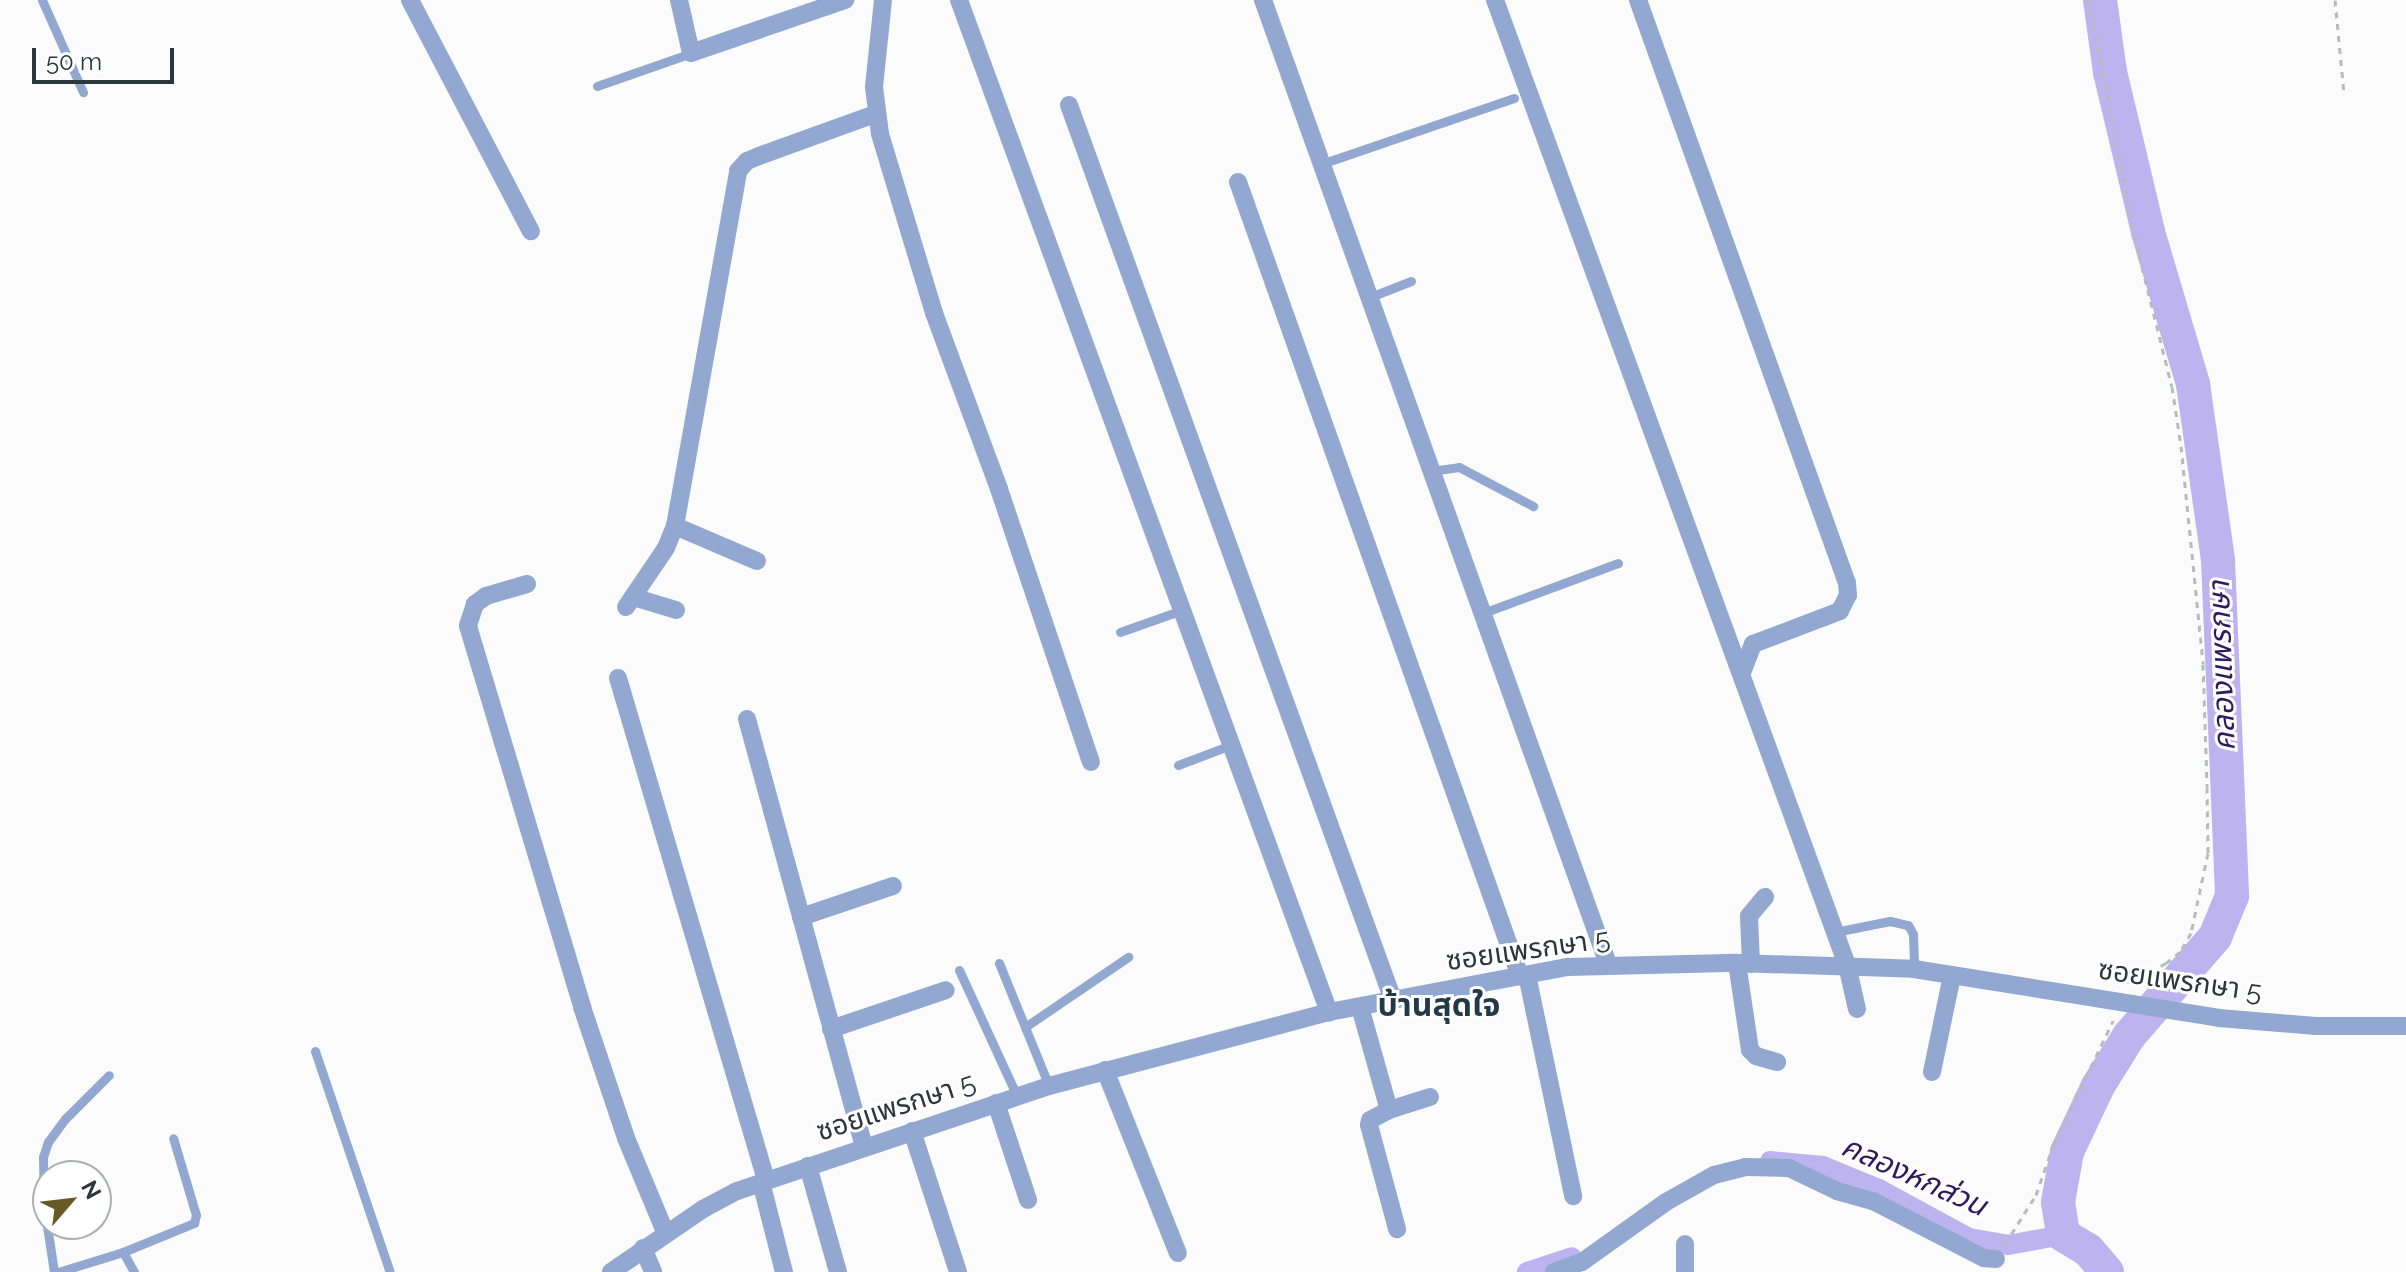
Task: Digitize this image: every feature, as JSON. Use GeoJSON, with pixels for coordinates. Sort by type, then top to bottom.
{"type":"FeatureCollection","features":[{"type":"Feature","properties":{"kind":"street"},"geometry":{"type":"LineString","coordinates":[[410,0],[531,231]]}},
{"type":"Feature","properties":{"kind":"street"},"geometry":{"type":"LineString","coordinates":[[679,0],[691,53],[845,0]]}},
{"type":"Feature","properties":{"kind":"street"},"geometry":{"type":"LineString","coordinates":[[883,0],[874,87],[875,114],[934,313],[999,489],[1091,762]]}},
{"type":"Feature","properties":{"kind":"street"},"geometry":{"type":"LineString","coordinates":[[959,0],[1329,1012]]}},
{"type":"Feature","properties":{"kind":"street"},"geometry":{"type":"LineString","coordinates":[[1263,0],[1608,964]]}},
{"type":"Feature","properties":{"kind":"street"},"geometry":{"type":"LineString","coordinates":[[1495,0],[1847,965],[1857,1009]]}},
{"type":"Feature","properties":{"kind":"street"},"geometry":{"type":"LineString","coordinates":[[1638,0],[1847,583],[1848,595],[1840,611],[1753,644],[1742,673]]}},
{"type":"Feature","properties":{"kind":"street"},"geometry":{"type":"LineString","coordinates":[[1069,105],[1393,1000]]}},
{"type":"Feature","properties":{"kind":"street"},"geometry":{"type":"LineString","coordinates":[[676,610],[629,602],[683,528],[738,171],[747,161],[759,156],[875,114]]}},
{"type":"Feature","properties":{"kind":"street"},"geometry":{"type":"LineString","coordinates":[[1238,182],[1524,976],[1573,1196]]}},
{"type":"Feature","properties":{"kind":"street"},"geometry":{"type":"LineString","coordinates":[[683,528],[757,561]]}},
{"type":"Feature","properties":{"kind":"street"},"geometry":{"type":"LineString","coordinates":[[527,584],[486,596],[475,604],[468,626],[582,1007],[626,1138],[666,1234]]}},
{"type":"Feature","properties":{"kind":"street"},"geometry":{"type":"LineString","coordinates":[[618,678],[764,1181],[784,1272]]}},
{"type":"Feature","properties":{"kind":"street"},"geometry":{"type":"LineString","coordinates":[[747,719],[864,1147]]}},
{"type":"Feature","properties":{"kind":"street"},"geometry":{"type":"LineString","coordinates":[[801,917],[893,886]]}},
{"type":"Feature","properties":{"kind":"street"},"geometry":{"type":"LineString","coordinates":[[1765,897],[1749,916],[1744,964],[1750,1050],[1756,1056],[1777,1062]]}},
{"type":"Feature","properties":{"kind":"street","name":"ซอยแพรกษา 5"},"geometry":{"type":"LineString","coordinates":[[611,1272],[703,1209],[764,1181],[1049,1086],[1329,1012],[1524,976],[1608,964],[1847,965],[1914,969],[2219,1018],[2316,1026],[2406,1026]]}},
{"type":"Feature","properties":{"kind":"street"},"geometry":{"type":"LineString","coordinates":[[1932,1072],[1952,975]]}},
{"type":"Feature","properties":{"kind":"street"},"geometry":{"type":"LineString","coordinates":[[831,1029],[946,990]]}},
{"type":"Feature","properties":{"kind":"street"},"geometry":{"type":"LineString","coordinates":[[1360,1007],[1389,1110]]}},
{"type":"Feature","properties":{"kind":"street"},"geometry":{"type":"LineString","coordinates":[[1105,1070],[1178,1253]]}},
{"type":"Feature","properties":{"kind":"street"},"geometry":{"type":"LineString","coordinates":[[1397,1229],[1370,1120],[1389,1110],[1430,1097]]}},
{"type":"Feature","properties":{"kind":"street"},"geometry":{"type":"LineString","coordinates":[[996,1103],[1028,1200]]}},
{"type":"Feature","properties":{"kind":"street"},"geometry":{"type":"LineString","coordinates":[[912,1131],[958,1272]]}},
{"type":"Feature","properties":{"kind":"street"},"geometry":{"type":"LineString","coordinates":[[808,1166],[838,1272]]}},
{"type":"Feature","properties":{"kind":"street"},"geometry":{"type":"LineString","coordinates":[[1554,1272],[1582,1262],[1666,1202],[1714,1175],[1746,1167],[1789,1168],[1837,1191],[1873,1201],[1984,1258],[1996,1259]]}},
{"type":"Feature","properties":{"kind":"street"},"geometry":{"type":"LineString","coordinates":[[1685,1244],[1685,1272]]}},
{"type":"Feature","properties":{"kind":"street"},"geometry":{"type":"LineString","coordinates":[[643,1248],[653,1272]]}},
{"type":"Feature","properties":{"kind":"lane"},"geometry":{"type":"LineString","coordinates":[[42,0],[83,92]]}},
{"type":"Feature","properties":{"kind":"lane"},"geometry":{"type":"LineString","coordinates":[[597,86],[691,53]]}},
{"type":"Feature","properties":{"kind":"lane"},"geometry":{"type":"LineString","coordinates":[[1321,164],[1514,98]]}},
{"type":"Feature","properties":{"kind":"lane"},"geometry":{"type":"LineString","coordinates":[[1369,297],[1411,281]]}},
{"type":"Feature","properties":{"kind":"lane"},"geometry":{"type":"LineString","coordinates":[[1431,471],[1459,467],[1533,506]]}},
{"type":"Feature","properties":{"kind":"lane"},"geometry":{"type":"LineString","coordinates":[[1483,613],[1618,563]]}},
{"type":"Feature","properties":{"kind":"lane"},"geometry":{"type":"LineString","coordinates":[[1120,632],[1182,610]]}},
{"type":"Feature","properties":{"kind":"lane"},"geometry":{"type":"LineString","coordinates":[[1178,765],[1231,745]]}},
{"type":"Feature","properties":{"kind":"lane"},"geometry":{"type":"LineString","coordinates":[[1835,932],[1890,921],[1908,925],[1913,934],[1914,969]]}},
{"type":"Feature","properties":{"kind":"lane"},"geometry":{"type":"LineString","coordinates":[[1025,1027],[1128,957]]}},
{"type":"Feature","properties":{"kind":"lane"},"geometry":{"type":"LineString","coordinates":[[999,963],[1049,1086]]}},
{"type":"Feature","properties":{"kind":"lane"},"geometry":{"type":"LineString","coordinates":[[959,970],[1017,1096]]}},
{"type":"Feature","properties":{"kind":"lane"},"geometry":{"type":"LineString","coordinates":[[315,1051],[390,1272]]}},
{"type":"Feature","properties":{"kind":"lane"},"geometry":{"type":"LineString","coordinates":[[109,1075],[65,1119],[48,1142],[43,1157],[44,1206],[56,1272],[123,1252],[194,1223],[196,1215],[173,1138]]}},
{"type":"Feature","properties":{"kind":"lane"},"geometry":{"type":"LineString","coordinates":[[123,1252],[134,1272]]}},
{"type":"Feature","properties":{"kind":"path"},"geometry":{"type":"LineString","coordinates":[[2013,1229],[2036,1195],[2054,1143],[2111,1027],[2110,999],[2122,981],[2133,981],[2180,952],[2191,933],[2208,853],[2195,558],[2176,416],[2088,0]]}},
{"type":"Feature","properties":{"kind":"path"},"geometry":{"type":"LineString","coordinates":[[2335,0],[2344,93]]}},
{"type":"Feature","properties":{"kind":"waterway","name":"คลองแพรกษา"},"geometry":{"type":"LineString","coordinates":[[2100,0],[2110,72],[2148,232],[2193,384],[2218,560],[2232,896],[2215,937],[2129,1036],[2098,1086],[2067,1152],[2058,1202],[2063,1235],[2088,1250],[2107,1272]]}},
{"type":"Feature","properties":{"kind":"waterway","name":"คลองหกส่วน"},"geometry":{"type":"LineString","coordinates":[[1770,1161],[1823,1166],[1879,1189],[1969,1238],[2008,1245],[2063,1235]]}},
{"type":"Feature","properties":{"kind":"waterway","name":"คลองหกส่วน"},"geometry":{"type":"LineString","coordinates":[[1527,1272],[1572,1257]]}},
{"type":"Feature","properties":{"kind":"district","name":"บ้านสุดใจ"},"geometry":{"type":"Point","coordinates":[1439,1005]}}]}
